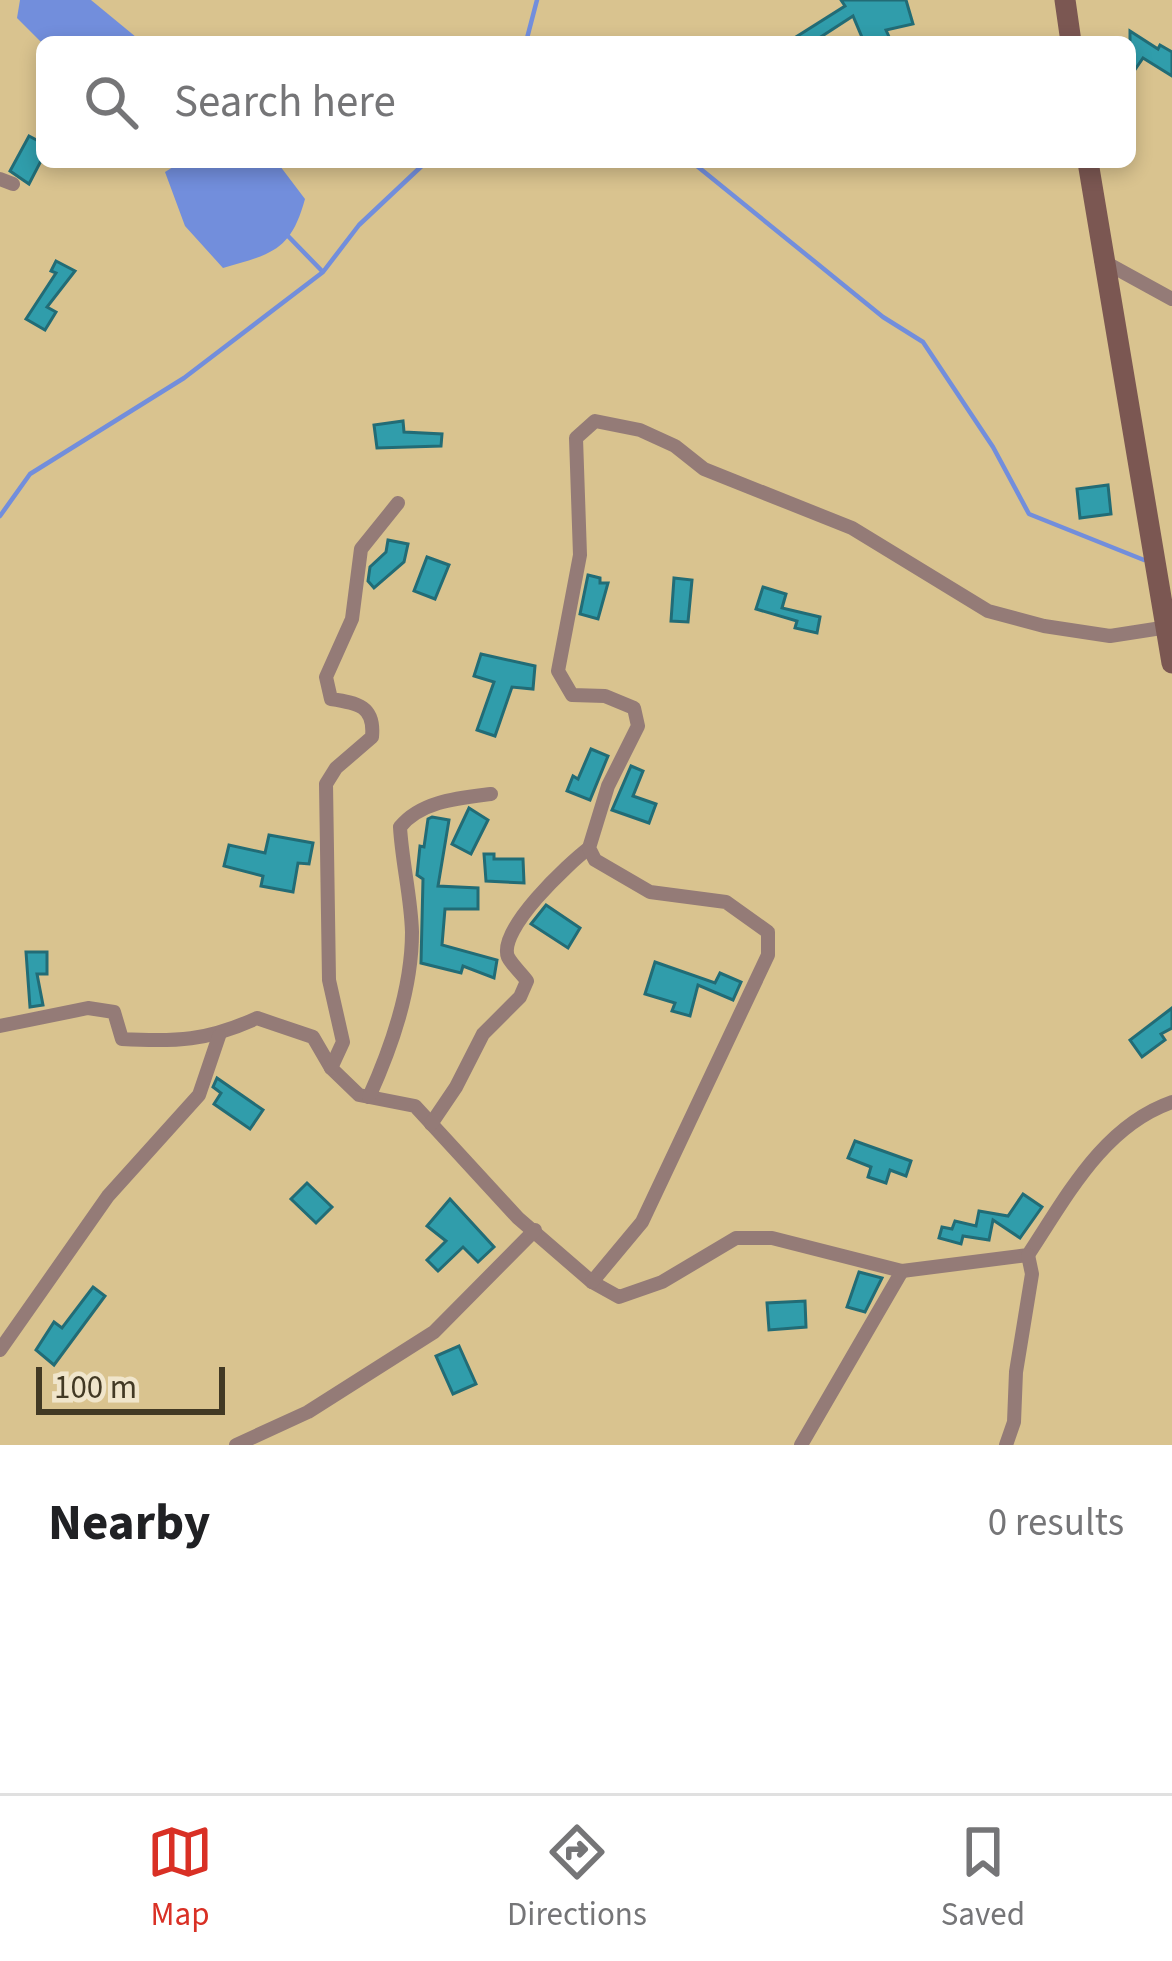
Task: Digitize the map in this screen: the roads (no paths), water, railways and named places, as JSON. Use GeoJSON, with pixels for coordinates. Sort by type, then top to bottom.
{"type":"FeatureCollection","features":[{"type":"Feature","properties":{"kind":"main road"},"geometry":{"type":"LineString","coordinates":[[1065,0],[1070,36]]}},
{"type":"Feature","properties":{"kind":"main road"},"geometry":{"type":"LineString","coordinates":[[1089,168],[1172,663]]}},
{"type":"Feature","properties":{"kind":"street"},"geometry":{"type":"LineString","coordinates":[[1102,260],[1172,299]]}},
{"type":"Feature","properties":{"kind":"street"},"geometry":{"type":"LineString","coordinates":[[431,1124],[456,1088],[483,1034],[520,997],[527,980],[508,956],[507,942],[565,868],[589,848],[608,786],[638,726],[634,708],[605,697],[572,695],[558,671],[580,554],[576,438],[595,421],[640,430],[675,446],[704,470],[852,529],[988,611],[1111,636],[1168,626]]}},
{"type":"Feature","properties":{"kind":"street"},"geometry":{"type":"LineString","coordinates":[[332,1068],[343,1042],[329,980],[326,784],[374,730],[361,703],[331,699],[326,677],[352,620],[361,550],[398,503]]}},
{"type":"Feature","properties":{"kind":"street"},"geometry":{"type":"LineString","coordinates":[[369,1097],[400,1012],[412,934],[400,827],[411,814],[440,802],[491,794]]}},
{"type":"Feature","properties":{"kind":"street"},"geometry":{"type":"LineString","coordinates":[[589,848],[595,860],[650,892],[726,902],[768,932],[768,955],[642,1222],[592,1282]]}},
{"type":"Feature","properties":{"kind":"street"},"geometry":{"type":"LineString","coordinates":[[0,1026],[88,1008],[114,1012],[122,1039],[219,1036],[257,1018],[313,1037],[332,1068],[359,1095],[415,1106],[518,1218],[592,1282],[619,1297],[662,1282],[736,1238],[772,1238],[902,1271],[1028,1255]]}},
{"type":"Feature","properties":{"kind":"street"},"geometry":{"type":"LineString","coordinates":[[0,1349],[108,1196],[199,1095],[219,1036]]}},
{"type":"Feature","properties":{"kind":"street"},"geometry":{"type":"LineString","coordinates":[[1006,1445],[1014,1422],[1016,1372],[1032,1274],[1028,1255],[1089,1163],[1144,1112],[1172,1102]]}},
{"type":"Feature","properties":{"kind":"street"},"geometry":{"type":"LineString","coordinates":[[236,1445],[308,1412],[434,1332],[535,1229]]}},
{"type":"Feature","properties":{"kind":"street"},"geometry":{"type":"LineString","coordinates":[[800,1445],[902,1271]]}},
{"type":"Feature","properties":{"kind":"water"},"geometry":{"type":"Polygon","coordinates":[[[20,0],[91,0],[135,36],[36,37],[17,18],[20,0]]]}},
{"type":"Feature","properties":{"kind":"water"},"geometry":{"type":"Polygon","coordinates":[[[171,168],[282,168],[305,199],[293,229],[278,247],[223,268],[185,226],[165,172],[171,168]]]}},
{"type":"Feature","properties":{"kind":"waterway"},"geometry":{"type":"LineString","coordinates":[[528,36],[537,0]]}},
{"type":"Feature","properties":{"kind":"waterway"},"geometry":{"type":"LineString","coordinates":[[0,516],[30,474],[184,378],[323,272],[359,225],[420,168]]}},
{"type":"Feature","properties":{"kind":"waterway"},"geometry":{"type":"LineString","coordinates":[[699,168],[883,317],[923,342],[993,447],[1029,514],[1144,560]]}},
{"type":"Feature","properties":{"kind":"waterway"},"geometry":{"type":"LineString","coordinates":[[288,236],[322,271]]}}]}
